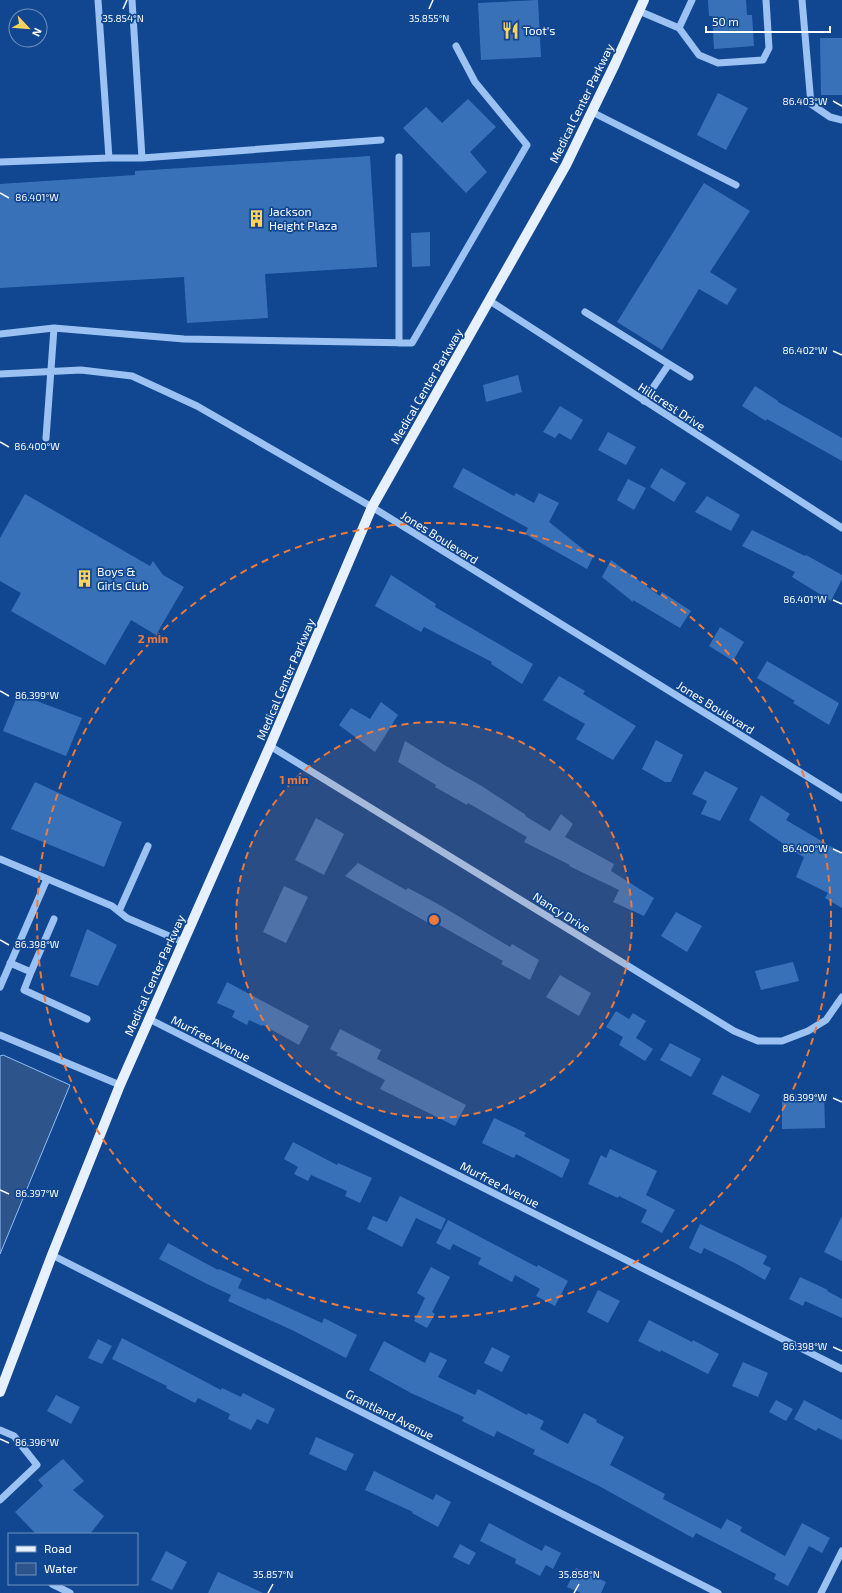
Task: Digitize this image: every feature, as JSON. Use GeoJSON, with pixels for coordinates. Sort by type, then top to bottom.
{"type":"FeatureCollection","features":[{"type":"Feature","properties":{"kind":"main road","name":"Medical Center Parkway"},"geometry":{"type":"LineString","coordinates":[[0,1392],[52,1255],[120,1085],[270,746],[372,507],[566,165],[644,0]]}},
{"type":"Feature","properties":{"kind":"street"},"geometry":{"type":"LineString","coordinates":[[98,0],[109,158]]}},
{"type":"Feature","properties":{"kind":"street"},"geometry":{"type":"LineString","coordinates":[[132,0],[142,158]]}},
{"type":"Feature","properties":{"kind":"street"},"geometry":{"type":"LineString","coordinates":[[679,28],[692,0]]}},
{"type":"Feature","properties":{"kind":"street"},"geometry":{"type":"LineString","coordinates":[[639,11],[679,28],[699,54],[718,63],[763,60],[769,48],[766,0]]}},
{"type":"Feature","properties":{"kind":"street"},"geometry":{"type":"LineString","coordinates":[[802,0],[811,104],[830,117],[842,120]]}},
{"type":"Feature","properties":{"kind":"street"},"geometry":{"type":"LineString","coordinates":[[0,334],[54,328],[184,339],[412,343],[527,146],[475,82],[456,46]]}},
{"type":"Feature","properties":{"kind":"street"},"geometry":{"type":"LineString","coordinates":[[592,112],[736,185]]}},
{"type":"Feature","properties":{"kind":"street"},"geometry":{"type":"LineString","coordinates":[[0,162],[142,158],[381,140]]}},
{"type":"Feature","properties":{"kind":"street"},"geometry":{"type":"LineString","coordinates":[[399,157],[399,343]]}},
{"type":"Feature","properties":{"kind":"street","name":"Hillcrest Drive"},"geometry":{"type":"LineString","coordinates":[[490,301],[842,528]]}},
{"type":"Feature","properties":{"kind":"street"},"geometry":{"type":"LineString","coordinates":[[585,312],[690,377]]}},
{"type":"Feature","properties":{"kind":"street"},"geometry":{"type":"LineString","coordinates":[[46,438],[54,328]]}},
{"type":"Feature","properties":{"kind":"street"},"geometry":{"type":"LineString","coordinates":[[644,401],[669,364]]}},
{"type":"Feature","properties":{"kind":"street","name":"Jones Boulevard"},"geometry":{"type":"LineString","coordinates":[[0,374],[81,370],[132,376],[197,406],[372,507],[842,798]]}},
{"type":"Feature","properties":{"kind":"street","name":"Nancy Drive"},"geometry":{"type":"LineString","coordinates":[[270,746],[734,1031],[758,1041],[782,1042],[808,1032],[826,1020],[842,997]]}},
{"type":"Feature","properties":{"kind":"street"},"geometry":{"type":"LineString","coordinates":[[119,911],[148,846]]}},
{"type":"Feature","properties":{"kind":"street"},"geometry":{"type":"LineString","coordinates":[[0,859],[112,906],[127,918],[183,942]]}},
{"type":"Feature","properties":{"kind":"street"},"geometry":{"type":"LineString","coordinates":[[0,987],[47,879]]}},
{"type":"Feature","properties":{"kind":"street"},"geometry":{"type":"LineString","coordinates":[[54,919],[24,990],[87,1019]]}},
{"type":"Feature","properties":{"kind":"street"},"geometry":{"type":"LineString","coordinates":[[10,963],[31,972]]}},
{"type":"Feature","properties":{"kind":"street","name":"Murfree Avenue"},"geometry":{"type":"LineString","coordinates":[[149,1019],[842,1369]]}},
{"type":"Feature","properties":{"kind":"street"},"geometry":{"type":"LineString","coordinates":[[0,1036],[120,1085]]}},
{"type":"Feature","properties":{"kind":"street","name":"Grantland Avenue"},"geometry":{"type":"LineString","coordinates":[[52,1255],[704,1590],[718,1593]]}},
{"type":"Feature","properties":{"kind":"street"},"geometry":{"type":"LineString","coordinates":[[0,1430],[14,1436],[37,1465],[0,1500]]}},
{"type":"Feature","properties":{"kind":"street"},"geometry":{"type":"LineString","coordinates":[[821,1593],[842,1551]]}},
{"type":"Feature","properties":{"kind":"street"},"geometry":{"type":"LineString","coordinates":[[54,1585],[70,1593]]}},
{"type":"Feature","properties":{"kind":"water"},"geometry":{"type":"Polygon","coordinates":[[[3,1055],[70,1085],[0,1254],[0,1056],[3,1055]]]}},
{"type":"Feature","properties":{"kind":"building","name":"Toot's"},"geometry":{"type":"Polygon","coordinates":[[[538,0],[541,57],[481,60],[478,3],[538,0]]]}},
{"type":"Feature","properties":{"kind":"building"},"geometry":{"type":"Polygon","coordinates":[[[708,0],[746,0],[747,15],[752,15],[754,46],[714,49],[712,16],[709,16],[708,0]]]}},
{"type":"Feature","properties":{"kind":"building"},"geometry":{"type":"Polygon","coordinates":[[[820,38],[842,38],[842,95],[821,95],[820,38]]]}},
{"type":"Feature","properties":{"kind":"building"},"geometry":{"type":"Polygon","coordinates":[[[718,93],[748,108],[726,150],[697,135],[718,93]]]}},
{"type":"Feature","properties":{"kind":"building"},"geometry":{"type":"Polygon","coordinates":[[[468,99],[496,127],[470,152],[487,172],[466,193],[403,128],[426,107],[442,123],[468,99]]]}},
{"type":"Feature","properties":{"kind":"building","name":"Jackson Height Plaza"},"geometry":{"type":"Polygon","coordinates":[[[370,156],[377,267],[265,274],[268,318],[187,323],[184,277],[0,288],[0,184],[135,175],[135,171],[370,156]]]}},
{"type":"Feature","properties":{"kind":"building"},"geometry":{"type":"Polygon","coordinates":[[[704,183],[750,211],[710,272],[737,289],[727,305],[699,289],[662,350],[617,322],[704,183]]]}},
{"type":"Feature","properties":{"kind":"building"},"geometry":{"type":"Polygon","coordinates":[[[430,232],[430,266],[412,267],[411,233],[430,232]]]}},
{"type":"Feature","properties":{"kind":"building"},"geometry":{"type":"Polygon","coordinates":[[[518,375],[522,392],[486,402],[483,385],[518,375]]]}},
{"type":"Feature","properties":{"kind":"building"},"geometry":{"type":"Polygon","coordinates":[[[755,386],[778,402],[842,438],[842,461],[767,419],[766,421],[742,406],[755,386]]]}},
{"type":"Feature","properties":{"kind":"building"},"geometry":{"type":"Polygon","coordinates":[[[560,406],[583,420],[571,440],[559,433],[555,438],[543,432],[560,406]]]}},
{"type":"Feature","properties":{"kind":"building"},"geometry":{"type":"Polygon","coordinates":[[[608,432],[636,447],[626,465],[598,450],[608,432]]]}},
{"type":"Feature","properties":{"kind":"building"},"geometry":{"type":"Polygon","coordinates":[[[463,468],[514,496],[516,493],[534,503],[539,493],[559,503],[549,522],[593,557],[587,569],[525,534],[528,528],[453,487],[463,468]]]}},
{"type":"Feature","properties":{"kind":"building"},"geometry":{"type":"Polygon","coordinates":[[[661,468],[686,483],[674,502],[650,487],[661,468]]]}},
{"type":"Feature","properties":{"kind":"building"},"geometry":{"type":"Polygon","coordinates":[[[628,479],[646,488],[634,510],[617,500],[628,479]]]}},
{"type":"Feature","properties":{"kind":"building","name":"Boys & Girls Club"},"geometry":{"type":"Polygon","coordinates":[[[25,494],[150,566],[153,561],[163,575],[184,587],[156,635],[131,620],[105,665],[11,611],[21,593],[0,581],[0,538],[25,494]]]}},
{"type":"Feature","properties":{"kind":"building"},"geometry":{"type":"Polygon","coordinates":[[[707,496],[740,515],[731,531],[695,512],[707,496]]]}},
{"type":"Feature","properties":{"kind":"building"},"geometry":{"type":"Polygon","coordinates":[[[752,530],[805,556],[806,555],[842,575],[842,579],[831,601],[792,577],[795,572],[742,546],[752,530]]]}},
{"type":"Feature","properties":{"kind":"building"},"geometry":{"type":"Polygon","coordinates":[[[611,560],[660,596],[662,592],[691,611],[680,628],[633,600],[633,602],[602,577],[611,560]]]}},
{"type":"Feature","properties":{"kind":"building"},"geometry":{"type":"Polygon","coordinates":[[[391,575],[436,604],[435,607],[533,664],[522,684],[491,664],[492,662],[424,627],[421,632],[375,606],[391,575]]]}},
{"type":"Feature","properties":{"kind":"building"},"geometry":{"type":"Polygon","coordinates":[[[720,627],[744,642],[733,661],[709,646],[720,627]]]}},
{"type":"Feature","properties":{"kind":"building"},"geometry":{"type":"Polygon","coordinates":[[[767,661],[839,703],[829,725],[793,703],[795,701],[757,678],[767,661]]]}},
{"type":"Feature","properties":{"kind":"building"},"geometry":{"type":"Polygon","coordinates":[[[559,676],[585,691],[583,694],[636,726],[613,760],[576,739],[585,724],[543,700],[559,676]]]}},
{"type":"Feature","properties":{"kind":"building"},"geometry":{"type":"Polygon","coordinates":[[[18,694],[82,718],[66,756],[3,731],[18,694]]]}},
{"type":"Feature","properties":{"kind":"building"},"geometry":{"type":"Polygon","coordinates":[[[381,702],[398,715],[375,752],[339,725],[351,708],[370,719],[381,702]]]}},
{"type":"Feature","properties":{"kind":"building"},"geometry":{"type":"Polygon","coordinates":[[[656,740],[683,755],[671,782],[665,782],[642,769],[656,740]]]}},
{"type":"Feature","properties":{"kind":"building"},"geometry":{"type":"Polygon","coordinates":[[[405,741],[480,785],[550,831],[561,814],[573,824],[565,837],[614,864],[611,871],[654,898],[644,916],[613,902],[619,890],[524,842],[527,837],[468,803],[467,805],[435,787],[436,785],[398,762],[405,741]]]}},
{"type":"Feature","properties":{"kind":"building"},"geometry":{"type":"Polygon","coordinates":[[[705,771],[738,788],[720,821],[701,814],[707,801],[692,794],[705,771]]]}},
{"type":"Feature","properties":{"kind":"building"},"geometry":{"type":"Polygon","coordinates":[[[35,782],[122,822],[104,867],[11,829],[35,782]]]}},
{"type":"Feature","properties":{"kind":"building"},"geometry":{"type":"Polygon","coordinates":[[[761,795],[790,814],[786,820],[842,853],[842,908],[825,898],[828,893],[796,877],[804,857],[787,848],[788,847],[749,820],[761,795]]]}},
{"type":"Feature","properties":{"kind":"building"},"geometry":{"type":"Polygon","coordinates":[[[316,818],[344,834],[324,875],[295,860],[316,818]]]}},
{"type":"Feature","properties":{"kind":"building"},"geometry":{"type":"Polygon","coordinates":[[[358,863],[406,890],[408,888],[438,904],[510,947],[512,944],[539,960],[530,980],[501,964],[503,961],[434,922],[432,925],[345,876],[358,863]]]}},
{"type":"Feature","properties":{"kind":"building"},"geometry":{"type":"Polygon","coordinates":[[[284,886],[308,897],[286,943],[263,932],[284,886]]]}},
{"type":"Feature","properties":{"kind":"building"},"geometry":{"type":"Polygon","coordinates":[[[676,912],[702,926],[687,952],[661,936],[676,912]]]}},
{"type":"Feature","properties":{"kind":"building"},"geometry":{"type":"Polygon","coordinates":[[[87,929],[117,945],[98,986],[70,976],[87,929]]]}},
{"type":"Feature","properties":{"kind":"building"},"geometry":{"type":"Polygon","coordinates":[[[793,962],[799,981],[761,990],[755,971],[793,962]]]}},
{"type":"Feature","properties":{"kind":"building"},"geometry":{"type":"Polygon","coordinates":[[[560,975],[591,993],[579,1016],[546,997],[560,975]]]}},
{"type":"Feature","properties":{"kind":"building"},"geometry":{"type":"Polygon","coordinates":[[[227,982],[309,1026],[299,1045],[263,1025],[262,1026],[249,1020],[247,1025],[232,1017],[235,1011],[217,1003],[227,982]]]}},
{"type":"Feature","properties":{"kind":"building"},"geometry":{"type":"Polygon","coordinates":[[[616,1011],[629,1019],[633,1013],[646,1021],[636,1038],[653,1049],[645,1061],[619,1045],[623,1037],[606,1027],[616,1011]]]}},
{"type":"Feature","properties":{"kind":"building"},"geometry":{"type":"Polygon","coordinates":[[[340,1029],[381,1050],[377,1059],[466,1105],[455,1126],[380,1089],[385,1080],[336,1055],[338,1053],[330,1049],[340,1029]]]}},
{"type":"Feature","properties":{"kind":"building"},"geometry":{"type":"Polygon","coordinates":[[[670,1043],[701,1059],[691,1077],[660,1060],[670,1043]]]}},
{"type":"Feature","properties":{"kind":"building"},"geometry":{"type":"Polygon","coordinates":[[[722,1075],[760,1095],[750,1113],[712,1094],[722,1075]]]}},
{"type":"Feature","properties":{"kind":"building"},"geometry":{"type":"Polygon","coordinates":[[[824,1093],[825,1128],[782,1129],[782,1094],[824,1093]]]}},
{"type":"Feature","properties":{"kind":"building"},"geometry":{"type":"Polygon","coordinates":[[[494,1118],[526,1133],[524,1136],[570,1160],[562,1178],[516,1154],[514,1158],[482,1143],[494,1118]]]}},
{"type":"Feature","properties":{"kind":"building"},"geometry":{"type":"Polygon","coordinates":[[[293,1142],[337,1165],[338,1163],[372,1178],[360,1203],[345,1196],[347,1191],[311,1175],[308,1181],[294,1174],[298,1167],[284,1159],[293,1142]]]}},
{"type":"Feature","properties":{"kind":"building"},"geometry":{"type":"Polygon","coordinates":[[[610,1149],[657,1171],[646,1195],[675,1210],[662,1233],[641,1222],[647,1210],[619,1196],[618,1198],[588,1184],[601,1155],[606,1158],[610,1149]]]}},
{"type":"Feature","properties":{"kind":"building"},"geometry":{"type":"Polygon","coordinates":[[[400,1196],[446,1219],[441,1230],[416,1218],[402,1247],[367,1229],[373,1216],[387,1222],[400,1196]]]}},
{"type":"Feature","properties":{"kind":"building"},"geometry":{"type":"Polygon","coordinates":[[[842,1216],[842,1261],[824,1252],[842,1216]]]}},
{"type":"Feature","properties":{"kind":"building"},"geometry":{"type":"Polygon","coordinates":[[[448,1220],[537,1267],[538,1265],[568,1281],[555,1306],[536,1296],[540,1289],[515,1275],[512,1282],[478,1264],[481,1258],[453,1244],[450,1250],[436,1243],[448,1220]]]}},
{"type":"Feature","properties":{"kind":"building"},"geometry":{"type":"Polygon","coordinates":[[[700,1224],[767,1256],[763,1264],[771,1268],[765,1280],[704,1248],[701,1254],[689,1248],[700,1224]]]}},
{"type":"Feature","properties":{"kind":"building"},"geometry":{"type":"Polygon","coordinates":[[[168,1243],[218,1270],[219,1269],[242,1279],[238,1288],[266,1300],[267,1298],[322,1323],[324,1318],[357,1335],[346,1358],[294,1331],[228,1301],[231,1295],[159,1259],[168,1243]]]}},
{"type":"Feature","properties":{"kind":"building"},"geometry":{"type":"Polygon","coordinates":[[[431,1267],[450,1277],[432,1312],[435,1314],[427,1328],[414,1321],[425,1298],[417,1293],[431,1267]]]}},
{"type":"Feature","properties":{"kind":"building"},"geometry":{"type":"Polygon","coordinates":[[[800,1277],[828,1290],[827,1291],[842,1299],[842,1318],[805,1301],[803,1306],[789,1299],[800,1277]]]}},
{"type":"Feature","properties":{"kind":"building"},"geometry":{"type":"Polygon","coordinates":[[[598,1290],[620,1301],[608,1323],[587,1312],[598,1290]]]}},
{"type":"Feature","properties":{"kind":"building"},"geometry":{"type":"Polygon","coordinates":[[[649,1320],[692,1342],[693,1340],[719,1354],[708,1374],[661,1350],[660,1352],[638,1341],[649,1320]]]}},
{"type":"Feature","properties":{"kind":"building"},"geometry":{"type":"Polygon","coordinates":[[[122,1338],[221,1390],[222,1388],[241,1397],[243,1393],[275,1409],[268,1424],[257,1419],[251,1430],[228,1419],[230,1414],[198,1398],[195,1403],[166,1388],[167,1386],[112,1359],[122,1338]]]}},
{"type":"Feature","properties":{"kind":"building"},"geometry":{"type":"Polygon","coordinates":[[[98,1339],[112,1346],[102,1364],[88,1358],[98,1339]]]}},
{"type":"Feature","properties":{"kind":"building"},"geometry":{"type":"Polygon","coordinates":[[[384,1341],[425,1363],[430,1352],[447,1360],[438,1377],[475,1395],[478,1389],[527,1415],[528,1413],[544,1421],[540,1429],[568,1444],[584,1413],[597,1420],[596,1422],[624,1437],[610,1465],[665,1494],[663,1499],[721,1529],[727,1519],[742,1527],[740,1531],[785,1556],[802,1523],[830,1538],[822,1553],[809,1546],[788,1586],[774,1579],[776,1574],[696,1533],[693,1538],[599,1486],[533,1454],[535,1450],[497,1431],[494,1437],[462,1421],[464,1417],[411,1393],[369,1370],[384,1341]]]}},
{"type":"Feature","properties":{"kind":"building"},"geometry":{"type":"Polygon","coordinates":[[[492,1347],[510,1356],[502,1372],[484,1363],[492,1347]]]}},
{"type":"Feature","properties":{"kind":"building"},"geometry":{"type":"Polygon","coordinates":[[[743,1362],[768,1373],[758,1397],[732,1386],[743,1362]]]}},
{"type":"Feature","properties":{"kind":"building"},"geometry":{"type":"Polygon","coordinates":[[[56,1395],[80,1407],[71,1424],[47,1411],[56,1395]]]}},
{"type":"Feature","properties":{"kind":"building"},"geometry":{"type":"Polygon","coordinates":[[[776,1400],[793,1409],[786,1421],[769,1412],[776,1400]]]}},
{"type":"Feature","properties":{"kind":"building"},"geometry":{"type":"Polygon","coordinates":[[[804,1400],[842,1420],[842,1440],[818,1428],[816,1431],[794,1419],[804,1400]]]}},
{"type":"Feature","properties":{"kind":"building"},"geometry":{"type":"Polygon","coordinates":[[[316,1437],[354,1454],[346,1471],[309,1454],[316,1437]]]}},
{"type":"Feature","properties":{"kind":"building"},"geometry":{"type":"Polygon","coordinates":[[[63,1459],[84,1481],[73,1490],[104,1516],[91,1533],[35,1533],[15,1512],[43,1486],[38,1480],[63,1459]]]}},
{"type":"Feature","properties":{"kind":"building"},"geometry":{"type":"Polygon","coordinates":[[[374,1471],[433,1500],[436,1494],[451,1502],[438,1527],[412,1513],[413,1512],[365,1490],[374,1471]]]}},
{"type":"Feature","properties":{"kind":"building"},"geometry":{"type":"Polygon","coordinates":[[[489,1523],[542,1551],[545,1545],[561,1553],[553,1569],[546,1565],[540,1576],[515,1563],[516,1559],[480,1541],[489,1523]]]}},
{"type":"Feature","properties":{"kind":"building"},"geometry":{"type":"Polygon","coordinates":[[[460,1544],[476,1553],[469,1565],[453,1557],[460,1544]]]}},
{"type":"Feature","properties":{"kind":"building"},"geometry":{"type":"Polygon","coordinates":[[[166,1551],[187,1562],[172,1590],[151,1580],[166,1551]]]}},
{"type":"Feature","properties":{"kind":"building"},"geometry":{"type":"Polygon","coordinates":[[[576,1568],[606,1582],[601,1593],[581,1593],[567,1587],[576,1568]]]}},
{"type":"Feature","properties":{"kind":"building"},"geometry":{"type":"Polygon","coordinates":[[[218,1572],[263,1593],[208,1593],[218,1572]]]}},
{"type":"Feature","properties":{"kind":"place","name":"Toot's"},"geometry":{"type":"Point","coordinates":[510,30]}},
{"type":"Feature","properties":{"kind":"place","name":"Jackson Height Plaza"},"geometry":{"type":"Point","coordinates":[256,218]}},
{"type":"Feature","properties":{"kind":"place","name":"Boys & Girls Club"},"geometry":{"type":"Point","coordinates":[84,578]}}]}
